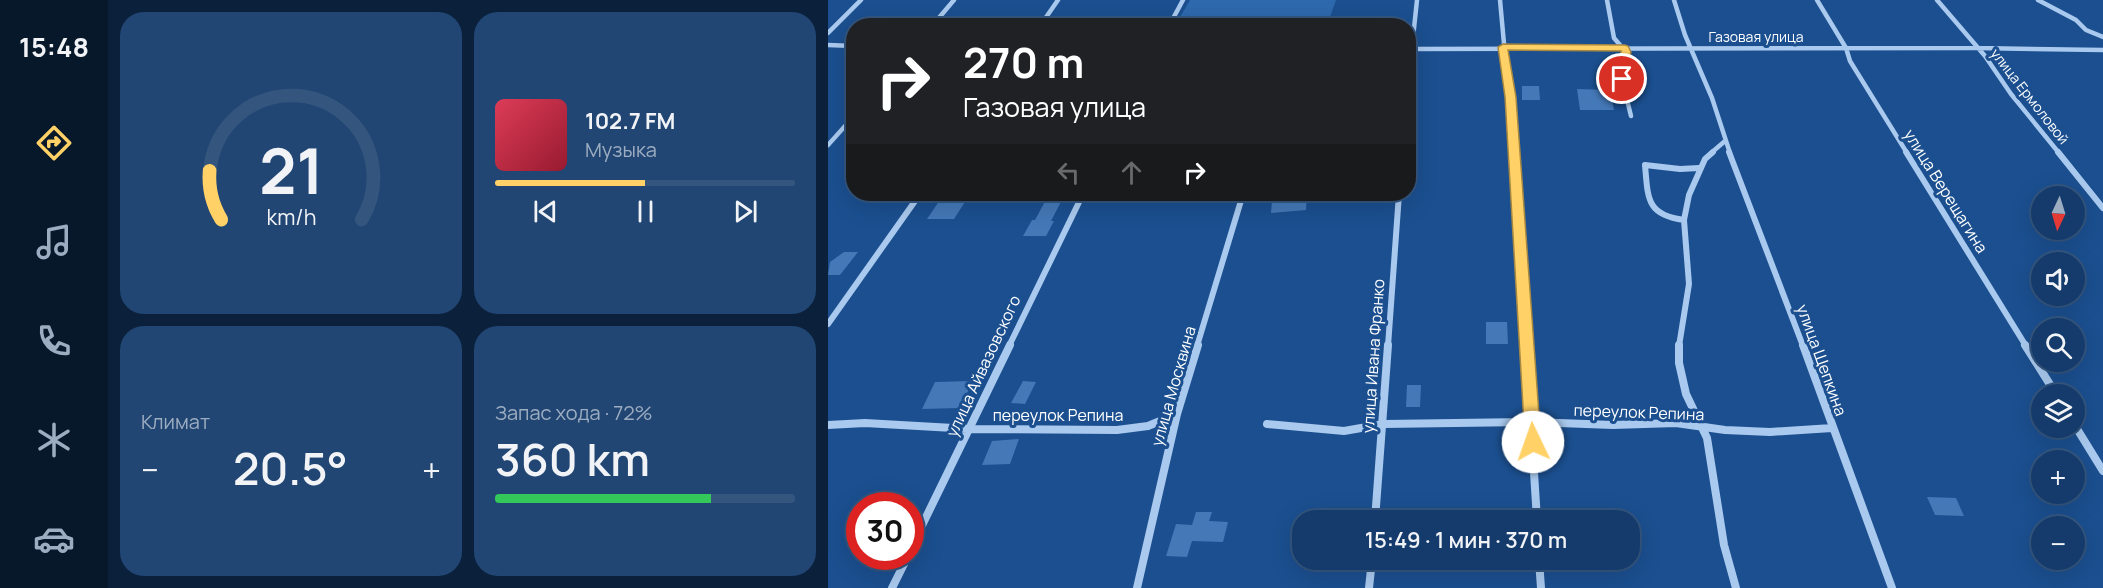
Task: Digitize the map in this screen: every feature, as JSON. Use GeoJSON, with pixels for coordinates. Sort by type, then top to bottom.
{"type":"FeatureCollection","features":[{"type":"Feature","properties":{"kind":"street"},"geometry":{"type":"LineString","coordinates":[[828,33],[861,0]]}},
{"type":"Feature","properties":{"kind":"street"},"geometry":{"type":"LineString","coordinates":[[939,18],[954,0]]}},
{"type":"Feature","properties":{"kind":"street"},"geometry":{"type":"LineString","coordinates":[[1046,18],[1058,0]]}},
{"type":"Feature","properties":{"kind":"street"},"geometry":{"type":"LineString","coordinates":[[1173,18],[1183,0]]}},
{"type":"Feature","properties":{"kind":"street"},"geometry":{"type":"LineString","coordinates":[[1415,18],[1417,0]]}},
{"type":"Feature","properties":{"kind":"street"},"geometry":{"type":"LineString","coordinates":[[1500,0],[1503,47],[1510,97],[1536,510]]}},
{"type":"Feature","properties":{"kind":"street"},"geometry":{"type":"LineString","coordinates":[[1606,0],[1614,38],[1625,48],[1626,52],[1622,79],[1631,116]]}},
{"type":"Feature","properties":{"kind":"street","name":"улица Щепкина"},"geometry":{"type":"LineString","coordinates":[[1674,0],[1892,588]]}},
{"type":"Feature","properties":{"kind":"street","name":"улица Верещагина"},"geometry":{"type":"LineString","coordinates":[[1817,0],[1846,48],[1850,61],[2050,384]]}},
{"type":"Feature","properties":{"kind":"street","name":"улица Ермоловой"},"geometry":{"type":"LineString","coordinates":[[1937,0],[1985,56],[2011,94],[2103,208]]}},
{"type":"Feature","properties":{"kind":"street"},"geometry":{"type":"LineString","coordinates":[[2038,0],[2076,20],[2086,30],[2103,37]]}},
{"type":"Feature","properties":{"kind":"street"},"geometry":{"type":"LineString","coordinates":[[828,45],[846,46]]}},
{"type":"Feature","properties":{"kind":"street","name":"Газовая улица"},"geometry":{"type":"LineString","coordinates":[[1416,49],[1503,47],[2103,50]]}},
{"type":"Feature","properties":{"kind":"street"},"geometry":{"type":"LineString","coordinates":[[828,145],[846,125]]}},
{"type":"Feature","properties":{"kind":"street"},"geometry":{"type":"LineString","coordinates":[[1725,141],[1705,159],[1699,168],[1689,195],[1684,220],[1689,284],[1687,306],[1678,336],[1679,363],[1686,394],[1707,438],[1724,545],[1736,588]]}},
{"type":"Feature","properties":{"kind":"street"},"geometry":{"type":"LineString","coordinates":[[1684,220],[1669,219],[1657,213],[1649,204],[1645,165],[1680,169],[1699,168]]}},
{"type":"Feature","properties":{"kind":"street"},"geometry":{"type":"LineString","coordinates":[[828,324],[915,201]]}},
{"type":"Feature","properties":{"kind":"street","name":"улица Айвазовского"},"geometry":{"type":"LineString","coordinates":[[924,522],[1080,201]]}},
{"type":"Feature","properties":{"kind":"street","name":"улица Москвина"},"geometry":{"type":"LineString","coordinates":[[1137,588],[1177,414],[1241,201]]}},
{"type":"Feature","properties":{"kind":"street","name":"улица Ивана Франко"},"geometry":{"type":"LineString","coordinates":[[1377,510],[1399,201]]}},
{"type":"Feature","properties":{"kind":"street","name":"переулок Репина"},"geometry":{"type":"LineString","coordinates":[[828,425],[865,423],[970,429],[1117,430],[1148,426],[1177,414]]}},
{"type":"Feature","properties":{"kind":"street","name":"переулок Репина"},"geometry":{"type":"LineString","coordinates":[[1267,424],[1344,431],[1384,424],[1532,422],[1700,425],[1725,430],[1770,432],[1832,428]]}},
{"type":"Feature","properties":{"kind":"street"},"geometry":{"type":"LineString","coordinates":[[2083,438],[2103,471]]}},
{"type":"Feature","properties":{"kind":"street"},"geometry":{"type":"LineString","coordinates":[[892,588],[901,570]]}},
{"type":"Feature","properties":{"kind":"street"},"geometry":{"type":"LineString","coordinates":[[1369,588],[1371,570]]}},
{"type":"Feature","properties":{"kind":"street"},"geometry":{"type":"LineString","coordinates":[[1540,570],[1541,588]]}},
{"type":"Feature","properties":{"kind":"shaded area"},"geometry":{"type":"Polygon","coordinates":[[[1190,0],[1336,0],[1330,18],[1180,18],[1190,0]]]}},
{"type":"Feature","properties":{"kind":"building"},"geometry":{"type":"Polygon","coordinates":[[[1522,86],[1539,86],[1540,100],[1522,100],[1522,86]]]}},
{"type":"Feature","properties":{"kind":"building"},"geometry":{"type":"Polygon","coordinates":[[[1577,89],[1610,90],[1614,110],[1580,110],[1577,89]]]}},
{"type":"Feature","properties":{"kind":"building"},"geometry":{"type":"Polygon","coordinates":[[[939,201],[966,201],[954,219],[927,219],[939,201]]]}},
{"type":"Feature","properties":{"kind":"building"},"geometry":{"type":"Polygon","coordinates":[[[1045,201],[1061,201],[1046,236],[1023,236],[1032,220],[1035,220],[1045,201]]]}},
{"type":"Feature","properties":{"kind":"building"},"geometry":{"type":"Polygon","coordinates":[[[1272,201],[1307,201],[1306,210],[1271,213],[1272,201]]]}},
{"type":"Feature","properties":{"kind":"building"},"geometry":{"type":"Polygon","coordinates":[[[844,252],[858,252],[840,275],[828,275],[830,262],[844,252]]]}},
{"type":"Feature","properties":{"kind":"building"},"geometry":{"type":"Polygon","coordinates":[[[1486,322],[1507,322],[1508,344],[1486,344],[1486,322]]]}},
{"type":"Feature","properties":{"kind":"building"},"geometry":{"type":"Polygon","coordinates":[[[973,381],[960,408],[922,409],[935,382],[973,381]]]}},
{"type":"Feature","properties":{"kind":"building"},"geometry":{"type":"Polygon","coordinates":[[[1023,381],[1036,382],[1025,404],[1011,403],[1023,381]]]}},
{"type":"Feature","properties":{"kind":"building"},"geometry":{"type":"Polygon","coordinates":[[[1407,385],[1421,385],[1420,407],[1406,407],[1407,385]]]}},
{"type":"Feature","properties":{"kind":"building"},"geometry":{"type":"Polygon","coordinates":[[[1019,439],[1010,464],[982,465],[992,441],[1019,439]]]}},
{"type":"Feature","properties":{"kind":"building"},"geometry":{"type":"Polygon","coordinates":[[[1927,497],[1956,498],[1964,516],[1935,515],[1927,497]]]}},
{"type":"Feature","properties":{"kind":"building"},"geometry":{"type":"Polygon","coordinates":[[[1196,512],[1212,512],[1209,521],[1228,522],[1223,542],[1192,541],[1187,557],[1166,556],[1176,524],[1192,525],[1196,512]]]}},
{"type":"Feature","properties":{"kind":"route"},"geometry":{"type":"LineString","coordinates":[[1533,442],[1510,97],[1503,47],[1625,48],[1622,79]]}}]}
